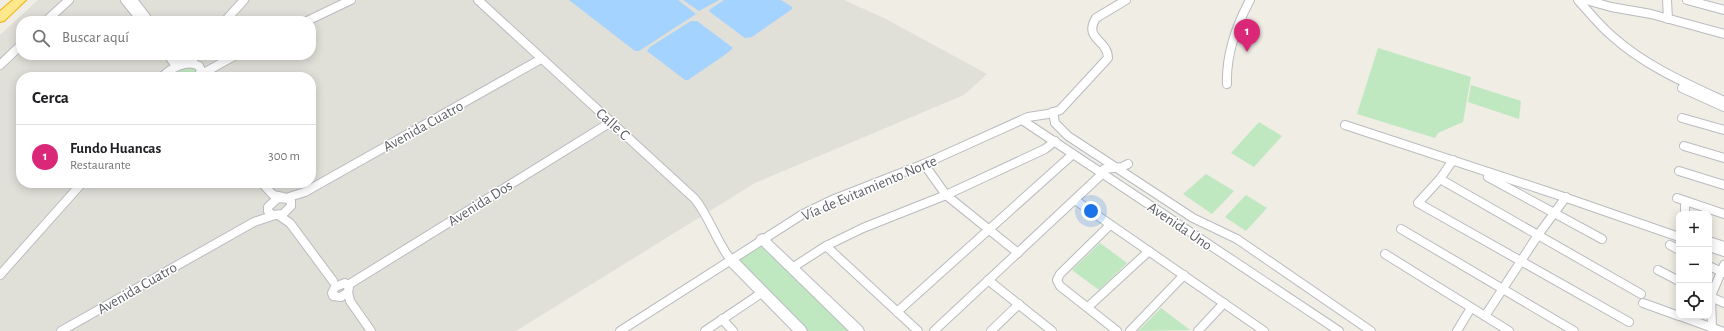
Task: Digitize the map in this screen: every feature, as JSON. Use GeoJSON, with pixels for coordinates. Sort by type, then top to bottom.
{"type":"FeatureCollection","features":[{"type":"Feature","properties":{"kind":"highway"},"geometry":{"type":"LineString","coordinates":[[0,18],[6,5],[20,0]]}},
{"type":"Feature","properties":{"kind":"highway"},"geometry":{"type":"LineString","coordinates":[[6,5],[30,0]]}},
{"type":"Feature","properties":{"kind":"street"},"geometry":{"type":"LineString","coordinates":[[51,16],[69,0]]}},
{"type":"Feature","properties":{"kind":"street"},"geometry":{"type":"LineString","coordinates":[[125,0],[138,16]]}},
{"type":"Feature","properties":{"kind":"street"},"geometry":{"type":"LineString","coordinates":[[133,0],[145,16]]}},
{"type":"Feature","properties":{"kind":"street"},"geometry":{"type":"LineString","coordinates":[[230,16],[244,0]]}},
{"type":"Feature","properties":{"kind":"street"},"geometry":{"type":"LineString","coordinates":[[316,17],[351,0]]}},
{"type":"Feature","properties":{"kind":"street","name":"Calle C"},"geometry":{"type":"LineString","coordinates":[[478,0],[541,59],[612,122],[702,207],[721,250],[731,260]]}},
{"type":"Feature","properties":{"kind":"street"},"geometry":{"type":"LineString","coordinates":[[1056,127],[1052,120],[1054,112],[1060,110],[1071,99],[1108,58],[1108,53],[1090,28],[1096,18],[1126,0]]}},
{"type":"Feature","properties":{"kind":"street"},"geometry":{"type":"LineString","coordinates":[[1227,84],[1229,51],[1240,21],[1250,0]]}},
{"type":"Feature","properties":{"kind":"street"},"geometry":{"type":"LineString","coordinates":[[1578,0],[1615,39],[1644,60],[1677,79],[1724,100]]}},
{"type":"Feature","properties":{"kind":"street"},"geometry":{"type":"LineString","coordinates":[[1586,0],[1724,34]]}},
{"type":"Feature","properties":{"kind":"street"},"geometry":{"type":"LineString","coordinates":[[1667,0],[1668,19]]}},
{"type":"Feature","properties":{"kind":"street"},"geometry":{"type":"LineString","coordinates":[[1687,0],[1706,2],[1724,10]]}},
{"type":"Feature","properties":{"kind":"street"},"geometry":{"type":"LineString","coordinates":[[0,65],[16,50]]}},
{"type":"Feature","properties":{"kind":"street","name":"Avenida Cuatro"},"geometry":{"type":"LineString","coordinates":[[316,186],[541,59]]}},
{"type":"Feature","properties":{"kind":"street"},"geometry":{"type":"LineString","coordinates":[[174,60],[179,65]]}},
{"type":"Feature","properties":{"kind":"street"},"geometry":{"type":"LineString","coordinates":[[177,60],[179,65]]}},
{"type":"Feature","properties":{"kind":"street"},"geometry":{"type":"LineString","coordinates":[[194,64],[195,60]]}},
{"type":"Feature","properties":{"kind":"street"},"geometry":{"type":"LineString","coordinates":[[205,72],[226,60]]}},
{"type":"Feature","properties":{"kind":"street"},"geometry":{"type":"LineString","coordinates":[[168,72],[179,65],[220,63]]}},
{"type":"Feature","properties":{"kind":"street"},"geometry":{"type":"LineString","coordinates":[[194,64],[200,67],[199,72]]}},
{"type":"Feature","properties":{"kind":"street"},"geometry":{"type":"LineString","coordinates":[[1682,88],[1724,107]]}},
{"type":"Feature","properties":{"kind":"street","name":"Vía de Evitamiento Norte"},"geometry":{"type":"LineString","coordinates":[[620,331],[803,214],[832,200],[924,164],[1034,115],[1054,112]]}},
{"type":"Feature","properties":{"kind":"street"},"geometry":{"type":"LineString","coordinates":[[1034,115],[1047,121],[1194,218],[1237,239],[1371,331]]}},
{"type":"Feature","properties":{"kind":"street"},"geometry":{"type":"LineString","coordinates":[[1682,118],[1724,130]]}},
{"type":"Feature","properties":{"kind":"street","name":"Avenida Uno"},"geometry":{"type":"LineString","coordinates":[[1022,120],[1339,331]]}},
{"type":"Feature","properties":{"kind":"street","name":"Avenida Dos"},"geometry":{"type":"LineString","coordinates":[[333,281],[332,290],[336,286],[346,292],[612,122]]}},
{"type":"Feature","properties":{"kind":"street"},"geometry":{"type":"LineString","coordinates":[[1345,125],[1566,197],[1676,235]]}},
{"type":"Feature","properties":{"kind":"street"},"geometry":{"type":"LineString","coordinates":[[792,268],[826,246],[884,218],[946,195],[1045,149],[1055,141]]}},
{"type":"Feature","properties":{"kind":"street"},"geometry":{"type":"LineString","coordinates":[[1684,146],[1724,158]]}},
{"type":"Feature","properties":{"kind":"street"},"geometry":{"type":"LineString","coordinates":[[897,312],[1073,154]]}},
{"type":"Feature","properties":{"kind":"street"},"geometry":{"type":"LineString","coordinates":[[1454,160],[1440,179],[1418,203],[1629,322]]}},
{"type":"Feature","properties":{"kind":"street"},"geometry":{"type":"LineString","coordinates":[[924,164],[946,195],[1018,253]]}},
{"type":"Feature","properties":{"kind":"street"},"geometry":{"type":"LineString","coordinates":[[934,331],[1102,174],[1104,169],[1128,164]]}},
{"type":"Feature","properties":{"kind":"street"},"geometry":{"type":"LineString","coordinates":[[1679,171],[1724,185]]}},
{"type":"Feature","properties":{"kind":"street"},"geometry":{"type":"LineString","coordinates":[[1488,178],[1602,239]]}},
{"type":"Feature","properties":{"kind":"street"},"geometry":{"type":"LineString","coordinates":[[1440,179],[1538,235],[1642,298],[1676,315]]}},
{"type":"Feature","properties":{"kind":"street"},"geometry":{"type":"LineString","coordinates":[[0,274],[77,188]]}},
{"type":"Feature","properties":{"kind":"street"},"geometry":{"type":"LineString","coordinates":[[266,188],[273,194],[291,201],[290,222]]}},
{"type":"Feature","properties":{"kind":"street","name":"Avenida Cuatro"},"geometry":{"type":"LineString","coordinates":[[285,198],[305,192],[312,188]]}},
{"type":"Feature","properties":{"kind":"street"},"geometry":{"type":"LineString","coordinates":[[268,191],[270,214],[277,215],[290,222],[333,281],[346,292],[371,331]]}},
{"type":"Feature","properties":{"kind":"street","name":"Avenida Cuatro"},"geometry":{"type":"LineString","coordinates":[[291,207],[305,192]]}},
{"type":"Feature","properties":{"kind":"street"},"geometry":{"type":"LineString","coordinates":[[1485,316],[1538,235],[1566,197]]}},
{"type":"Feature","properties":{"kind":"street"},"geometry":{"type":"LineString","coordinates":[[269,207],[274,200],[285,198]]}},
{"type":"Feature","properties":{"kind":"street"},"geometry":{"type":"LineString","coordinates":[[1677,198],[1724,214]]}},
{"type":"Feature","properties":{"kind":"street"},"geometry":{"type":"LineString","coordinates":[[1074,200],[1264,331]]}},
{"type":"Feature","properties":{"kind":"street"},"geometry":{"type":"LineString","coordinates":[[1685,211],[1685,206],[1688,202]]}},
{"type":"Feature","properties":{"kind":"street","name":"Avenida Cuatro"},"geometry":{"type":"LineString","coordinates":[[254,222],[269,207]]}},
{"type":"Feature","properties":{"kind":"street"},"geometry":{"type":"LineString","coordinates":[[277,215],[286,212],[291,207]]}},
{"type":"Feature","properties":{"kind":"street","name":"Avenida Cuatro"},"geometry":{"type":"LineString","coordinates":[[61,331],[254,222],[277,215]]}},
{"type":"Feature","properties":{"kind":"street"},"geometry":{"type":"LineString","coordinates":[[1110,225],[1060,274],[1057,280],[1060,286],[1117,331]]}},
{"type":"Feature","properties":{"kind":"street"},"geometry":{"type":"LineString","coordinates":[[1401,229],[1574,331]]}},
{"type":"Feature","properties":{"kind":"street"},"geometry":{"type":"LineString","coordinates":[[762,239],[858,331]]}},
{"type":"Feature","properties":{"kind":"street"},"geometry":{"type":"LineString","coordinates":[[1712,242],[1724,246]]}},
{"type":"Feature","properties":{"kind":"street"},"geometry":{"type":"LineString","coordinates":[[1670,245],[1676,248]]}},
{"type":"Feature","properties":{"kind":"street"},"geometry":{"type":"LineString","coordinates":[[826,246],[918,331]]}},
{"type":"Feature","properties":{"kind":"street"},"geometry":{"type":"LineString","coordinates":[[1712,248],[1724,252]]}},
{"type":"Feature","properties":{"kind":"street"},"geometry":{"type":"LineString","coordinates":[[1088,307],[1149,251]]}},
{"type":"Feature","properties":{"kind":"street"},"geometry":{"type":"LineString","coordinates":[[1385,254],[1509,331]]}},
{"type":"Feature","properties":{"kind":"street"},"geometry":{"type":"LineString","coordinates":[[731,260],[801,331]]}},
{"type":"Feature","properties":{"kind":"street"},"geometry":{"type":"LineString","coordinates":[[1712,267],[1723,270],[1712,292]]}},
{"type":"Feature","properties":{"kind":"street"},"geometry":{"type":"LineString","coordinates":[[1658,270],[1676,279]]}},
{"type":"Feature","properties":{"kind":"street"},"geometry":{"type":"LineString","coordinates":[[1130,331],[1184,275]]}},
{"type":"Feature","properties":{"kind":"street"},"geometry":{"type":"LineString","coordinates":[[988,280],[1051,331]]}},
{"type":"Feature","properties":{"kind":"street"},"geometry":{"type":"LineString","coordinates":[[705,331],[763,292]]}},
{"type":"Feature","properties":{"kind":"street"},"geometry":{"type":"LineString","coordinates":[[1712,297],[1724,304]]}},
{"type":"Feature","properties":{"kind":"street"},"geometry":{"type":"LineString","coordinates":[[1198,331],[1224,303]]}},
{"type":"Feature","properties":{"kind":"street"},"geometry":{"type":"LineString","coordinates":[[991,331],[1019,304]]}},
{"type":"Feature","properties":{"kind":"street"},"geometry":{"type":"LineString","coordinates":[[1688,319],[1716,329],[1712,307]]}},
{"type":"Feature","properties":{"kind":"street"},"geometry":{"type":"LineString","coordinates":[[1457,331],[1471,308]]}},
{"type":"Feature","properties":{"kind":"street"},"geometry":{"type":"LineString","coordinates":[[722,319],[733,331]]}},
{"type":"Feature","properties":{"kind":"shaded area"},"geometry":{"type":"Polygon","coordinates":[[[38,0],[844,0],[886,19],[987,74],[964,95],[755,183],[516,331],[0,331],[0,35],[16,20],[16,60],[316,60],[316,16],[21,16],[38,0]]]}},
{"type":"Feature","properties":{"kind":"green space"},"geometry":{"type":"Polygon","coordinates":[[[1378,48],[1471,77],[1463,122],[1438,133],[1435,138],[1357,114],[1378,48]]]}},
{"type":"Feature","properties":{"kind":"green space"},"geometry":{"type":"Polygon","coordinates":[[[194,66],[198,71],[172,72],[175,69],[194,66]]]}},
{"type":"Feature","properties":{"kind":"green space"},"geometry":{"type":"Polygon","coordinates":[[[1471,85],[1521,101],[1519,119],[1468,102],[1471,85]]]}},
{"type":"Feature","properties":{"kind":"green space"},"geometry":{"type":"Polygon","coordinates":[[[1259,122],[1282,136],[1254,167],[1231,153],[1259,122]]]}},
{"type":"Feature","properties":{"kind":"green space"},"geometry":{"type":"Polygon","coordinates":[[[1206,174],[1234,191],[1212,214],[1183,194],[1206,174]]]}},
{"type":"Feature","properties":{"kind":"green space"},"geometry":{"type":"Polygon","coordinates":[[[1246,195],[1267,208],[1246,231],[1225,217],[1246,195]]]}},
{"type":"Feature","properties":{"kind":"green space"},"geometry":{"type":"Polygon","coordinates":[[[1100,243],[1127,263],[1099,290],[1072,270],[1100,243]]]}},
{"type":"Feature","properties":{"kind":"green space"},"geometry":{"type":"Polygon","coordinates":[[[757,244],[765,245],[854,331],[806,331],[740,264],[739,260],[757,244]]]}},
{"type":"Feature","properties":{"kind":"green space"},"geometry":{"type":"Polygon","coordinates":[[[1161,308],[1190,330],[1138,331],[1161,308]]]}},
{"type":"Feature","properties":{"kind":"water"},"geometry":{"type":"Polygon","coordinates":[[[569,0],[678,0],[696,14],[639,51],[635,51],[569,0]]]}},
{"type":"Feature","properties":{"kind":"water"},"geometry":{"type":"Polygon","coordinates":[[[683,0],[719,0],[699,11],[683,0]]]}},
{"type":"Feature","properties":{"kind":"water"},"geometry":{"type":"Polygon","coordinates":[[[724,0],[781,0],[792,7],[792,9],[752,37],[745,38],[710,12],[709,10],[724,0]]]}},
{"type":"Feature","properties":{"kind":"water"},"geometry":{"type":"Polygon","coordinates":[[[691,21],[697,21],[733,48],[688,80],[685,80],[647,51],[650,47],[691,21]]]}},
{"type":"Feature","properties":{"kind":"place","name":"Fundo Huancas"},"geometry":{"type":"Point","coordinates":[1247,52]}}]}
